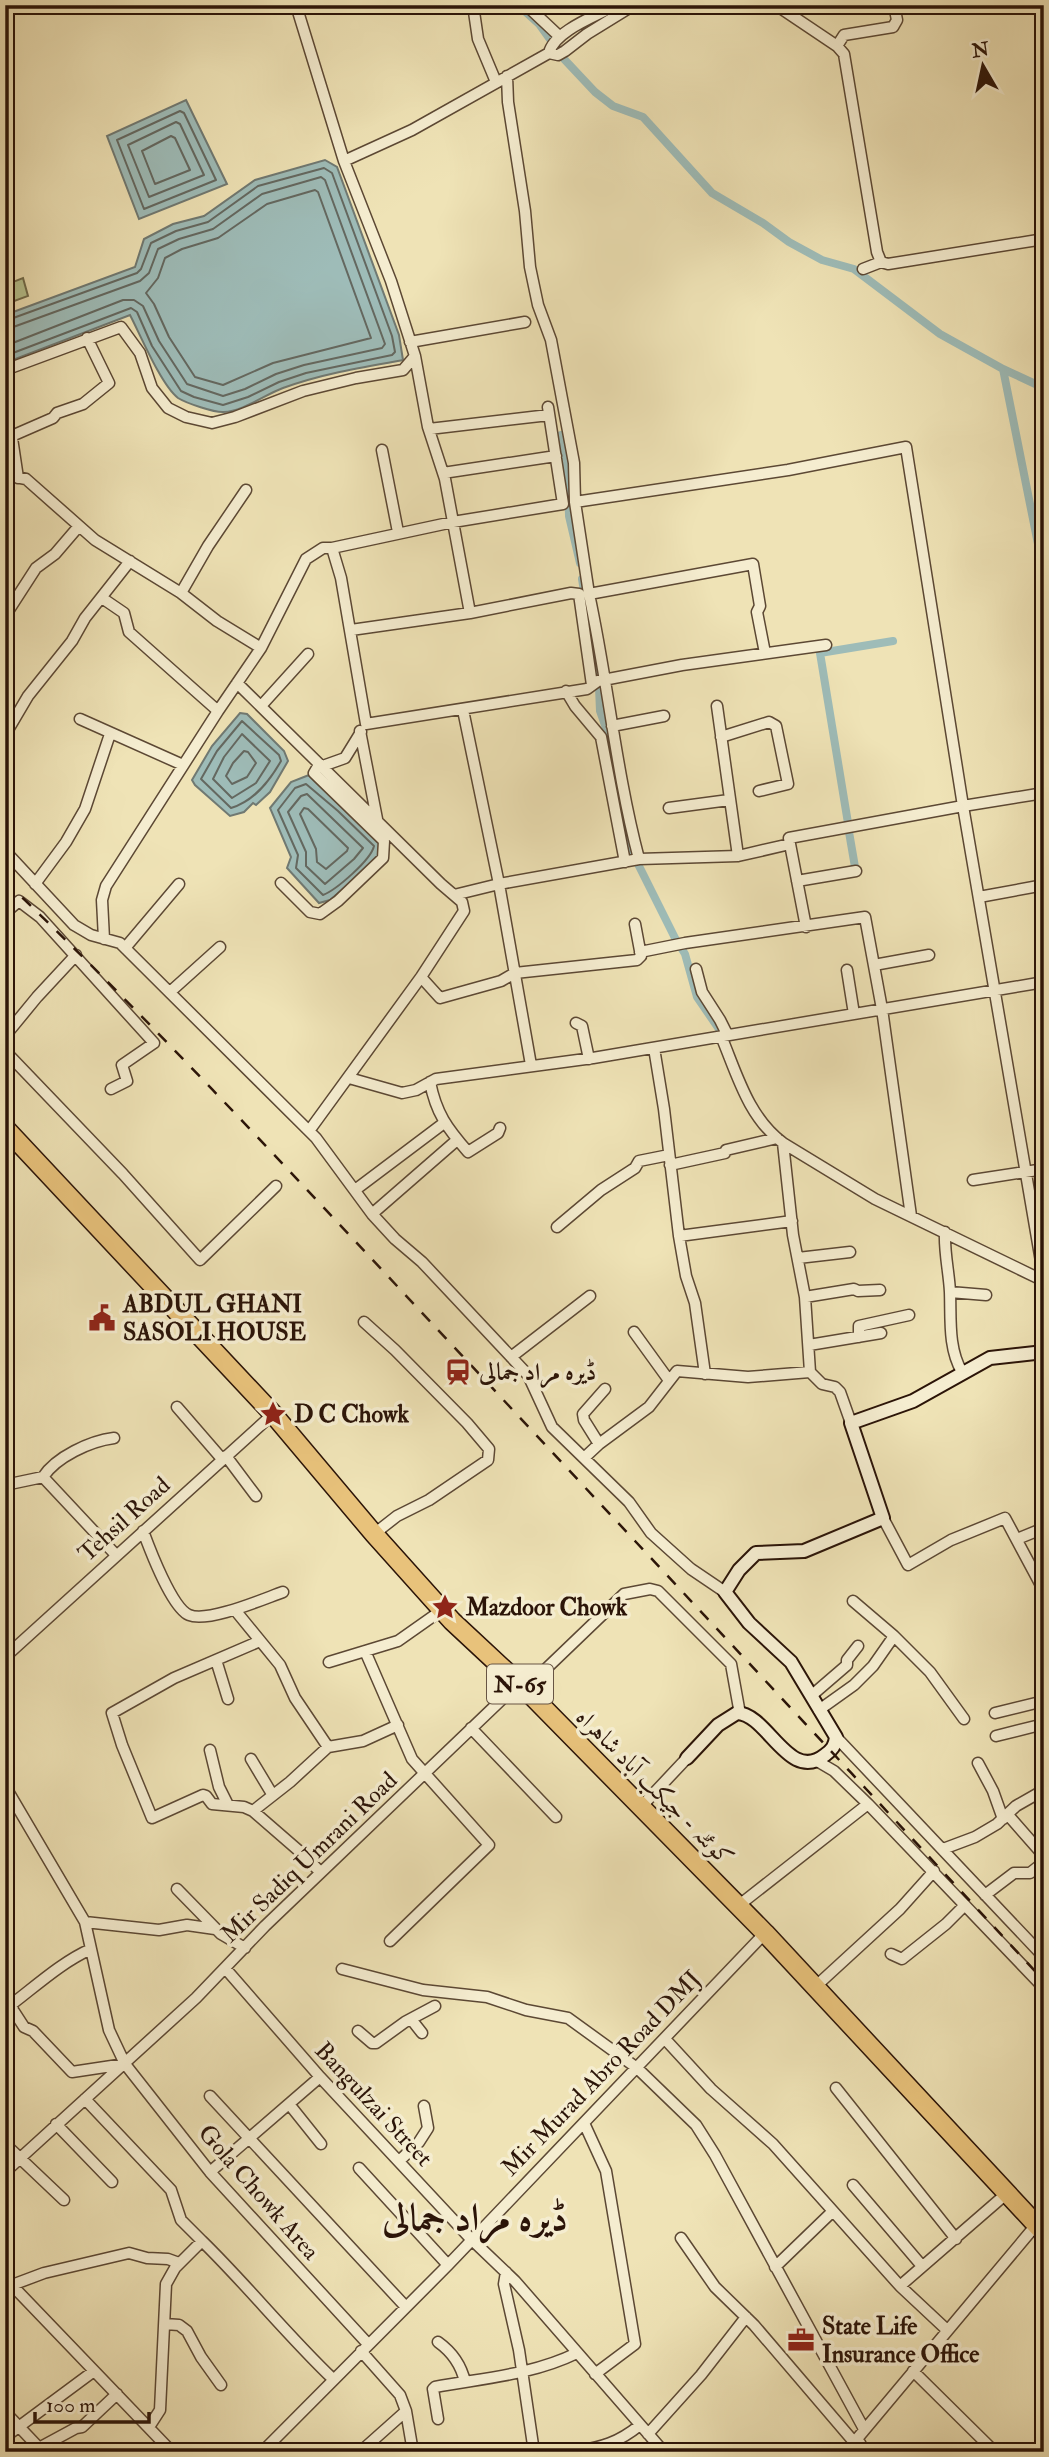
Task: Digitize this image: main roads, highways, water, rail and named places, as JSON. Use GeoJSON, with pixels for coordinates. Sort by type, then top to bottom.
{"type":"FeatureCollection","features":[{"type":"Feature","properties":{"kind":"highway","name":"کوئٹہ - جیکب آباد شاہراہ"},"geometry":{"type":"LineString","coordinates":[[7,1134],[273,1414],[442,1610],[522,1686],[765,1933],[1006,2194],[1041,2226]]}},
{"type":"Feature","properties":{"kind":"water"},"geometry":{"type":"Polygon","coordinates":[[[186,100],[227,184],[139,219],[107,136],[186,100]]]}},
{"type":"Feature","properties":{"kind":"water"},"geometry":{"type":"Polygon","coordinates":[[[325,160],[337,167],[399,335],[403,360],[312,379],[283,388],[238,409],[224,412],[187,402],[171,391],[130,315],[5,363],[5,315],[135,267],[144,239],[173,224],[204,216],[255,180],[325,160]]]}},
{"type":"Feature","properties":{"kind":"water"},"geometry":{"type":"Polygon","coordinates":[[[240,713],[247,714],[284,751],[288,761],[270,792],[256,805],[253,803],[244,812],[230,816],[192,780],[212,746],[240,713]]]}},
{"type":"Feature","properties":{"kind":"water"},"geometry":{"type":"Polygon","coordinates":[[[309,775],[382,843],[380,855],[365,870],[330,900],[319,903],[287,868],[291,857],[270,808],[291,782],[309,775]]]}},
{"type":"Feature","properties":{"kind":"waterway"},"geometry":{"type":"LineString","coordinates":[[518,5],[539,24],[564,59],[595,92],[613,106],[643,117],[712,193],[822,260],[854,269],[940,334],[1044,388]]}},
{"type":"Feature","properties":{"kind":"waterway"},"geometry":{"type":"LineString","coordinates":[[1003,369],[1044,574]]}},
{"type":"Feature","properties":{"kind":"waterway"},"geometry":{"type":"LineString","coordinates":[[561,435],[568,480],[569,516],[580,563]]}},
{"type":"Feature","properties":{"kind":"waterway"},"geometry":{"type":"LineString","coordinates":[[582,579],[598,674]]}},
{"type":"Feature","properties":{"kind":"waterway"},"geometry":{"type":"LineString","coordinates":[[848,823],[820,653],[893,641]]}},
{"type":"Feature","properties":{"kind":"waterway"},"geometry":{"type":"LineString","coordinates":[[599,687],[600,711],[607,731],[621,812],[634,855]]}},
{"type":"Feature","properties":{"kind":"waterway"},"geometry":{"type":"LineString","coordinates":[[849,832],[855,867]]}},
{"type":"Feature","properties":{"kind":"waterway"},"geometry":{"type":"LineString","coordinates":[[637,862],[677,942]]}},
{"type":"Feature","properties":{"kind":"waterway"},"geometry":{"type":"LineString","coordinates":[[680,946],[685,954],[697,997],[721,1032]]}},
{"type":"Feature","properties":{"kind":"railway"},"geometry":{"type":"LineString","coordinates":[[5,881],[240,1119],[1044,1981]]}},
{"type":"Feature","properties":{"kind":"place","name":"ABDUL GHANI SASOLI HOUSE"},"geometry":{"type":"Point","coordinates":[102,1318]}},
{"type":"Feature","properties":{"kind":"place","name":"ڈیرہ مراد جمالی"},"geometry":{"type":"Point","coordinates":[458,1372]}},
{"type":"Feature","properties":{"kind":"place","name":"D C Chowk"},"geometry":{"type":"Point","coordinates":[273,1414]}},
{"type":"Feature","properties":{"kind":"place","name":"Mazdoor Chowk"},"geometry":{"type":"Point","coordinates":[445,1607]}},
{"type":"Feature","properties":{"kind":"place","name":"State Life Insurance Office"},"geometry":{"type":"Point","coordinates":[801,2340]}},
{"type":"Feature","properties":{"kind":"district","name":"ڈیرہ مراد جمالی"},"geometry":{"type":"Point","coordinates":[475,2217]}}]}
